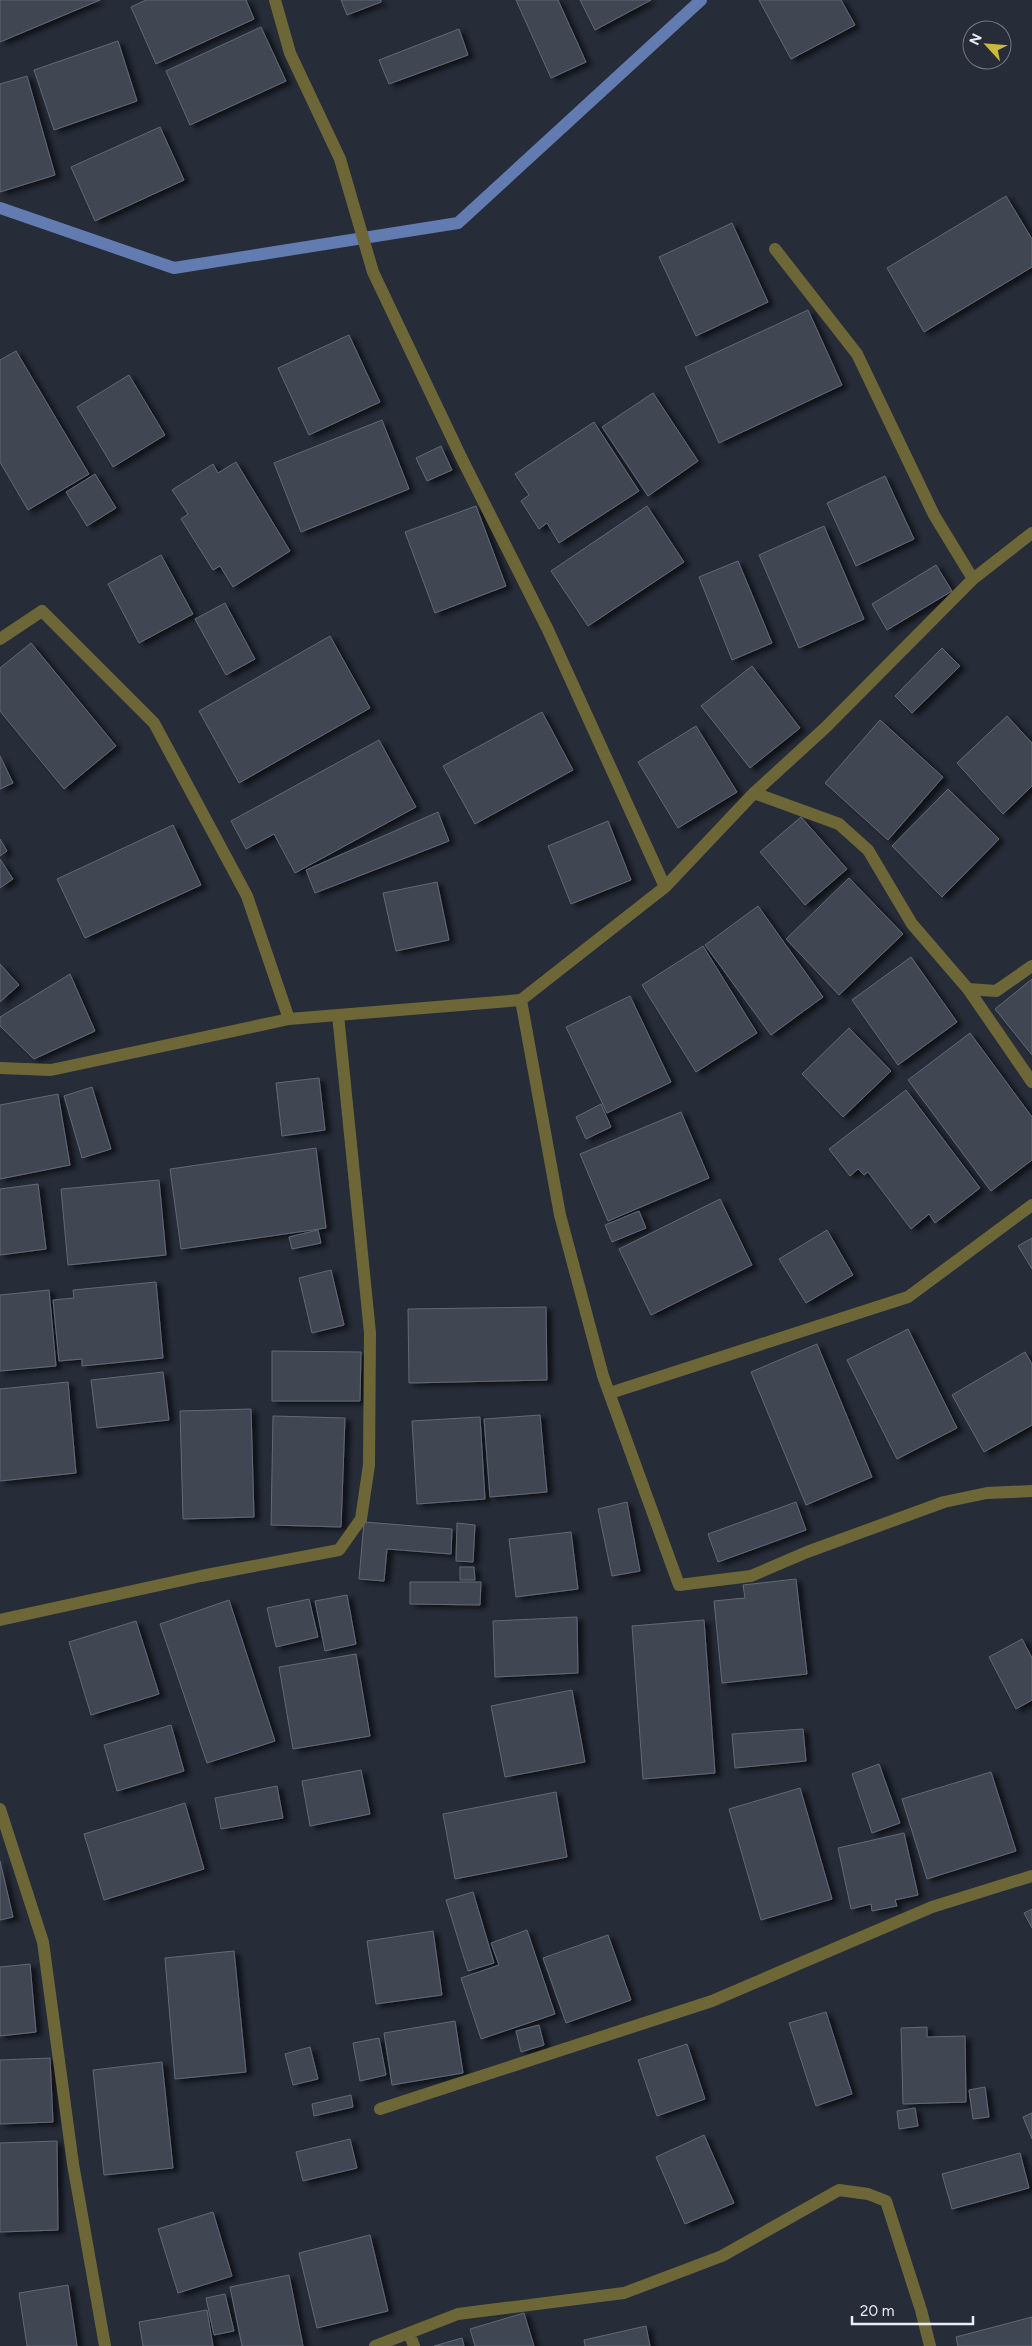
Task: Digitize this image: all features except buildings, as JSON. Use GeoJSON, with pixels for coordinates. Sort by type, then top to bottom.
{"type":"FeatureCollection","features":[{"type":"Feature","properties":{"kind":"street"},"geometry":{"type":"LineString","coordinates":[[275,0],[290,53],[340,159],[374,272],[461,457],[548,630],[665,886]]}},
{"type":"Feature","properties":{"kind":"street"},"geometry":{"type":"LineString","coordinates":[[775,249],[858,354],[934,515],[973,579]]}},
{"type":"Feature","properties":{"kind":"street"},"geometry":{"type":"LineString","coordinates":[[0,1068],[51,1070],[289,1019],[521,1000],[665,886],[754,793],[825,728],[973,579],[1032,533]]}},
{"type":"Feature","properties":{"kind":"street"},"geometry":{"type":"LineString","coordinates":[[0,639],[42,610],[154,723],[247,896],[289,1019]]}},
{"type":"Feature","properties":{"kind":"street"},"geometry":{"type":"LineString","coordinates":[[754,793],[839,824],[868,850],[912,924],[968,989],[1032,1082]]}},
{"type":"Feature","properties":{"kind":"street"},"geometry":{"type":"LineString","coordinates":[[968,989],[996,991],[1032,966]]}},
{"type":"Feature","properties":{"kind":"street"},"geometry":{"type":"LineString","coordinates":[[521,1000],[560,1215],[603,1376],[679,1585],[751,1576],[807,1552],[944,1502],[987,1493],[1032,1491]]}},
{"type":"Feature","properties":{"kind":"street"},"geometry":{"type":"LineString","coordinates":[[0,1620],[143,1588],[339,1550],[361,1519],[369,1465],[370,1333],[338,1015]]}},
{"type":"Feature","properties":{"kind":"street"},"geometry":{"type":"LineString","coordinates":[[610,1393],[908,1296],[1032,1205]]}},
{"type":"Feature","properties":{"kind":"street"},"geometry":{"type":"LineString","coordinates":[[0,1809],[43,1942],[73,2164],[105,2346]]}},
{"type":"Feature","properties":{"kind":"street"},"geometry":{"type":"LineString","coordinates":[[380,2109],[712,2001],[932,1907],[1032,1876]]}},
{"type":"Feature","properties":{"kind":"street"},"geometry":{"type":"LineString","coordinates":[[375,2346],[458,2314],[624,2293],[722,2256],[840,2190],[868,2194],[886,2201],[922,2310],[930,2346]]}},
{"type":"Feature","properties":{"kind":"street"},"geometry":{"type":"LineString","coordinates":[[409,2333],[414,2346]]}},
{"type":"Feature","properties":{"kind":"waterway"},"geometry":{"type":"LineString","coordinates":[[0,208],[174,268],[458,223],[701,0]]}}]}
